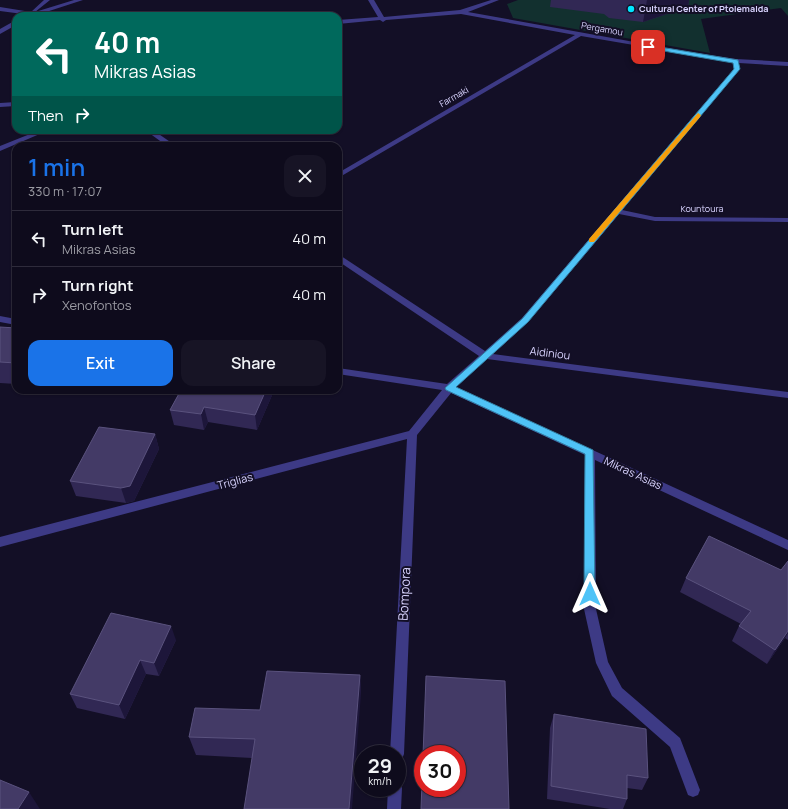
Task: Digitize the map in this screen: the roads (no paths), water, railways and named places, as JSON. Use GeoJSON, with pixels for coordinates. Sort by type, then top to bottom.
{"type":"FeatureCollection","features":[{"type":"Feature","properties":{"kind":"street"},"geometry":{"type":"LineString","coordinates":[[32,12],[47,0]]}},
{"type":"Feature","properties":{"kind":"street"},"geometry":{"type":"LineString","coordinates":[[37,12],[80,0]]}},
{"type":"Feature","properties":{"kind":"street"},"geometry":{"type":"LineString","coordinates":[[371,0],[383,20]]}},
{"type":"Feature","properties":{"kind":"street","name":"Pergamou"},"geometry":{"type":"LineString","coordinates":[[342,22],[383,20],[461,12],[496,0]]}},
{"type":"Feature","properties":{"kind":"street"},"geometry":{"type":"LineString","coordinates":[[0,9],[18,12]]}},
{"type":"Feature","properties":{"kind":"street","name":"Pergamou"},"geometry":{"type":"LineString","coordinates":[[461,12],[736,61],[788,64]]}},
{"type":"Feature","properties":{"kind":"street"},"geometry":{"type":"LineString","coordinates":[[0,32],[12,24]]}},
{"type":"Feature","properties":{"kind":"street","name":"Farmaki"},"geometry":{"type":"LineString","coordinates":[[342,174],[580,34]]}},
{"type":"Feature","properties":{"kind":"street"},"geometry":{"type":"LineString","coordinates":[[412,434],[449,388],[525,320],[737,69],[736,61]]}},
{"type":"Feature","properties":{"kind":"street"},"geometry":{"type":"LineString","coordinates":[[0,105],[12,104]]}},
{"type":"Feature","properties":{"kind":"street"},"geometry":{"type":"LineString","coordinates":[[17,142],[36,134]]}},
{"type":"Feature","properties":{"kind":"street"},"geometry":{"type":"LineString","coordinates":[[154,134],[166,142]]}},
{"type":"Feature","properties":{"kind":"street"},"geometry":{"type":"LineString","coordinates":[[0,149],[12,144]]}},
{"type":"Feature","properties":{"kind":"street","name":"Kountoura"},"geometry":{"type":"LineString","coordinates":[[617,211],[655,219],[788,220]]}},
{"type":"Feature","properties":{"kind":"street","name":"Aidiniou"},"geometry":{"type":"LineString","coordinates":[[342,260],[486,356],[788,395]]}},
{"type":"Feature","properties":{"kind":"street"},"geometry":{"type":"LineString","coordinates":[[0,319],[12,321]]}},
{"type":"Feature","properties":{"kind":"street","name":"Mikras Asias"},"geometry":{"type":"LineString","coordinates":[[342,372],[449,388],[788,545]]}},
{"type":"Feature","properties":{"kind":"street","name":"Triglias"},"geometry":{"type":"LineString","coordinates":[[0,542],[412,434]]}},
{"type":"Feature","properties":{"kind":"street","name":"Bompora"},"geometry":{"type":"LineString","coordinates":[[397,745],[412,434]]}},
{"type":"Feature","properties":{"kind":"street"},"geometry":{"type":"LineString","coordinates":[[590,453],[590,610],[602,663],[617,692],[675,743],[693,790]]}},
{"type":"Feature","properties":{"kind":"street"},"geometry":{"type":"LineString","coordinates":[[394,809],[395,797]]}},
{"type":"Feature","properties":{"kind":"place","name":"Cultural Center of Ptolemaida"},"geometry":{"type":"Point","coordinates":[631,9]}}]}
